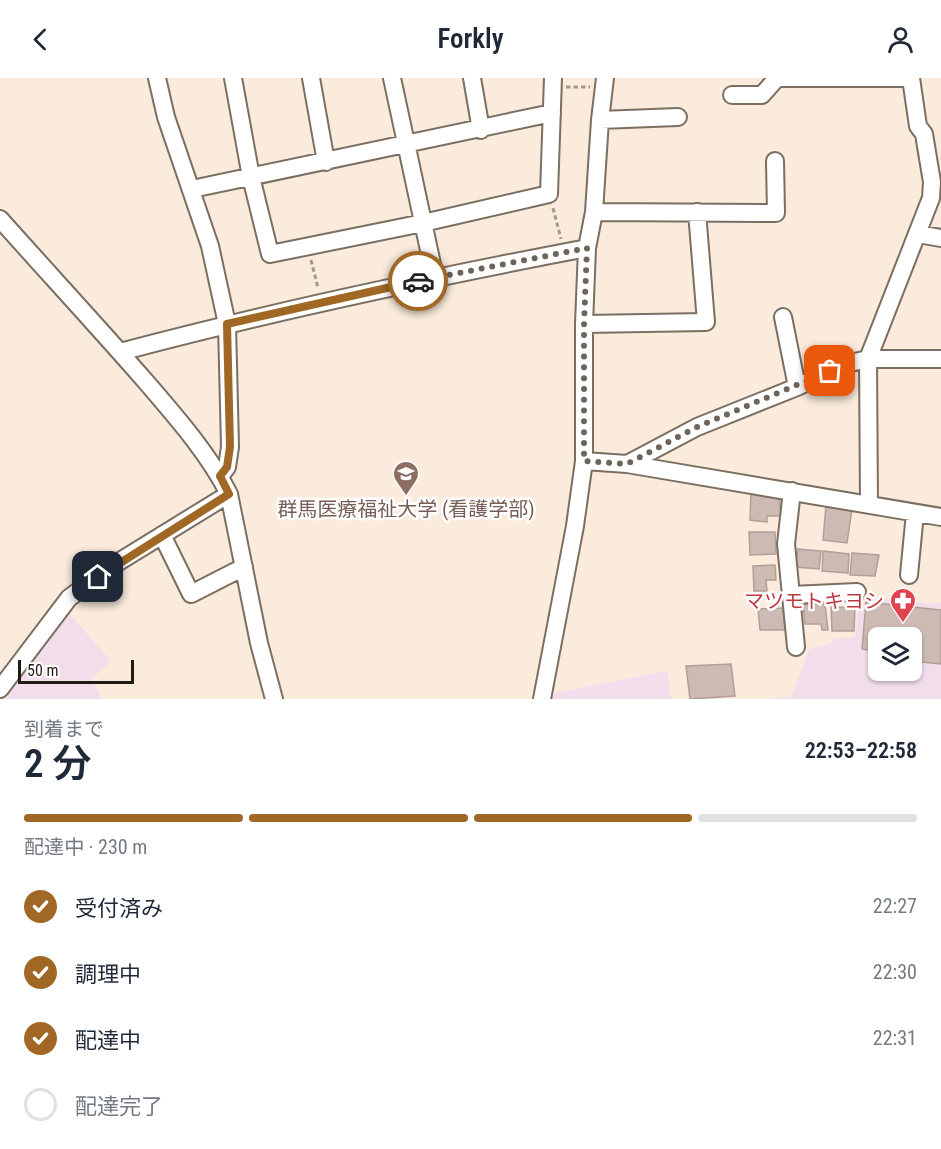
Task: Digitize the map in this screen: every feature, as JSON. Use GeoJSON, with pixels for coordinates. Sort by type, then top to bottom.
{"type":"FeatureCollection","features":[{"type":"Feature","properties":{"kind":"street"},"geometry":{"type":"LineString","coordinates":[[157,78],[166,117],[210,246],[227,324],[230,447],[227,467],[220,476]]}},
{"type":"Feature","properties":{"kind":"street"},"geometry":{"type":"LineString","coordinates":[[233,78],[251,177],[270,254],[423,223],[549,194],[553,82]]}},
{"type":"Feature","properties":{"kind":"street"},"geometry":{"type":"LineString","coordinates":[[311,78],[327,162]]}},
{"type":"Feature","properties":{"kind":"street"},"geometry":{"type":"LineString","coordinates":[[392,78],[435,278]]}},
{"type":"Feature","properties":{"kind":"street"},"geometry":{"type":"LineString","coordinates":[[472,78],[481,130]]}},
{"type":"Feature","properties":{"kind":"street"},"geometry":{"type":"LineString","coordinates":[[732,95],[762,95],[777,78],[911,78],[918,126],[924,134],[936,197],[918,234],[868,359],[869,504]]}},
{"type":"Feature","properties":{"kind":"street"},"geometry":{"type":"LineString","coordinates":[[542,699],[575,526],[584,461],[584,324],[587,248],[594,212],[604,83]]}},
{"type":"Feature","properties":{"kind":"street"},"geometry":{"type":"LineString","coordinates":[[192,189],[481,130],[552,113]]}},
{"type":"Feature","properties":{"kind":"street"},"geometry":{"type":"LineString","coordinates":[[600,120],[678,117]]}},
{"type":"Feature","properties":{"kind":"street"},"geometry":{"type":"LineString","coordinates":[[924,134],[941,131]]}},
{"type":"Feature","properties":{"kind":"street"},"geometry":{"type":"LineString","coordinates":[[594,212],[776,213],[775,161]]}},
{"type":"Feature","properties":{"kind":"street"},"geometry":{"type":"LineString","coordinates":[[584,324],[706,322],[697,212]]}},
{"type":"Feature","properties":{"kind":"street"},"geometry":{"type":"LineString","coordinates":[[0,219],[175,416],[220,476],[229,494],[274,699]]}},
{"type":"Feature","properties":{"kind":"street"},"geometry":{"type":"LineString","coordinates":[[918,234],[941,238]]}},
{"type":"Feature","properties":{"kind":"street"},"geometry":{"type":"LineString","coordinates":[[120,352],[227,324],[321,303],[587,248]]}},
{"type":"Feature","properties":{"kind":"street"},"geometry":{"type":"LineString","coordinates":[[783,317],[796,387]]}},
{"type":"Feature","properties":{"kind":"street"},"geometry":{"type":"LineString","coordinates":[[627,464],[697,427],[846,364],[868,359],[941,359]]}},
{"type":"Feature","properties":{"kind":"street"},"geometry":{"type":"LineString","coordinates":[[584,461],[627,464],[941,517]]}},
{"type":"Feature","properties":{"kind":"street"},"geometry":{"type":"LineString","coordinates":[[792,491],[786,544],[796,647]]}},
{"type":"Feature","properties":{"kind":"street"},"geometry":{"type":"LineString","coordinates":[[0,689],[69,598],[112,566],[229,494]]}},
{"type":"Feature","properties":{"kind":"street"},"geometry":{"type":"LineString","coordinates":[[909,575],[915,513]]}},
{"type":"Feature","properties":{"kind":"street"},"geometry":{"type":"LineString","coordinates":[[162,535],[191,594],[244,567]]}},
{"type":"Feature","properties":{"kind":"street"},"geometry":{"type":"LineString","coordinates":[[791,595],[857,592]]}},
{"type":"Feature","properties":{"kind":"path"},"geometry":{"type":"LineString","coordinates":[[553,82],[604,83]]}},
{"type":"Feature","properties":{"kind":"path"},"geometry":{"type":"LineString","coordinates":[[549,194],[564,252]]}},
{"type":"Feature","properties":{"kind":"path"},"geometry":{"type":"LineString","coordinates":[[308,246],[321,303]]}},
{"type":"Feature","properties":{"kind":"shaded area"},"geometry":{"type":"Polygon","coordinates":[[[860,596],[933,604],[941,602],[941,699],[770,699],[791,697],[809,649],[832,643],[833,639],[855,637],[860,596]]]}},
{"type":"Feature","properties":{"kind":"shaded area"},"geometry":{"type":"Polygon","coordinates":[[[67,611],[111,661],[92,678],[101,699],[1,699],[67,611]]]}},
{"type":"Feature","properties":{"kind":"shaded area"},"geometry":{"type":"Polygon","coordinates":[[[667,671],[671,699],[549,699],[550,694],[667,671]]]}},
{"type":"Feature","properties":{"kind":"building"},"geometry":{"type":"Polygon","coordinates":[[[751,492],[779,495],[781,516],[767,516],[767,522],[750,520],[751,492]]]}},
{"type":"Feature","properties":{"kind":"building"},"geometry":{"type":"Polygon","coordinates":[[[826,505],[852,509],[847,543],[823,540],[826,505]]]}},
{"type":"Feature","properties":{"kind":"building"},"geometry":{"type":"Polygon","coordinates":[[[749,532],[775,532],[776,554],[750,555],[749,532]]]}},
{"type":"Feature","properties":{"kind":"building"},"geometry":{"type":"Polygon","coordinates":[[[798,549],[821,551],[819,569],[795,567],[798,549]]]}},
{"type":"Feature","properties":{"kind":"building"},"geometry":{"type":"Polygon","coordinates":[[[823,551],[849,554],[848,573],[822,571],[823,551]]]}},
{"type":"Feature","properties":{"kind":"building"},"geometry":{"type":"Polygon","coordinates":[[[852,553],[879,555],[875,576],[850,575],[852,553]]]}},
{"type":"Feature","properties":{"kind":"building"},"geometry":{"type":"Polygon","coordinates":[[[775,565],[776,580],[766,580],[767,591],[754,591],[753,566],[775,565]]]}},
{"type":"Feature","properties":{"kind":"building","name":"マツモトキヨシ"},"geometry":{"type":"Polygon","coordinates":[[[866,602],[941,610],[941,664],[922,662],[922,627],[868,627],[868,650],[862,649],[866,602]]]}},
{"type":"Feature","properties":{"kind":"building"},"geometry":{"type":"Polygon","coordinates":[[[825,604],[828,630],[822,630],[821,624],[805,624],[803,605],[825,604]]]}},
{"type":"Feature","properties":{"kind":"building"},"geometry":{"type":"Polygon","coordinates":[[[831,607],[855,608],[854,631],[832,631],[831,607]]]}},
{"type":"Feature","properties":{"kind":"building"},"geometry":{"type":"Polygon","coordinates":[[[783,608],[785,630],[760,630],[758,609],[783,608]]]}},
{"type":"Feature","properties":{"kind":"building"},"geometry":{"type":"Polygon","coordinates":[[[731,664],[735,696],[690,699],[686,666],[731,664]]]}},
{"type":"Feature","properties":{"kind":"way so far"},"geometry":{"type":"LineString","coordinates":[[418,281],[587,248],[584,324],[584,461],[627,464],[697,427],[830,371]]}},
{"type":"Feature","properties":{"kind":"place","name":"群馬医療福祉大学 (看護学部)"},"geometry":{"type":"Point","coordinates":[406,497]}},
{"type":"Feature","properties":{"kind":"place","name":"マツモトキヨシ"},"geometry":{"type":"Point","coordinates":[903,624]}},
{"type":"Feature","properties":{"kind":"route"},"geometry":{"type":"LineString","coordinates":[[98,577],[229,494],[220,476],[227,467],[230,447],[227,324],[418,281]]}}]}
